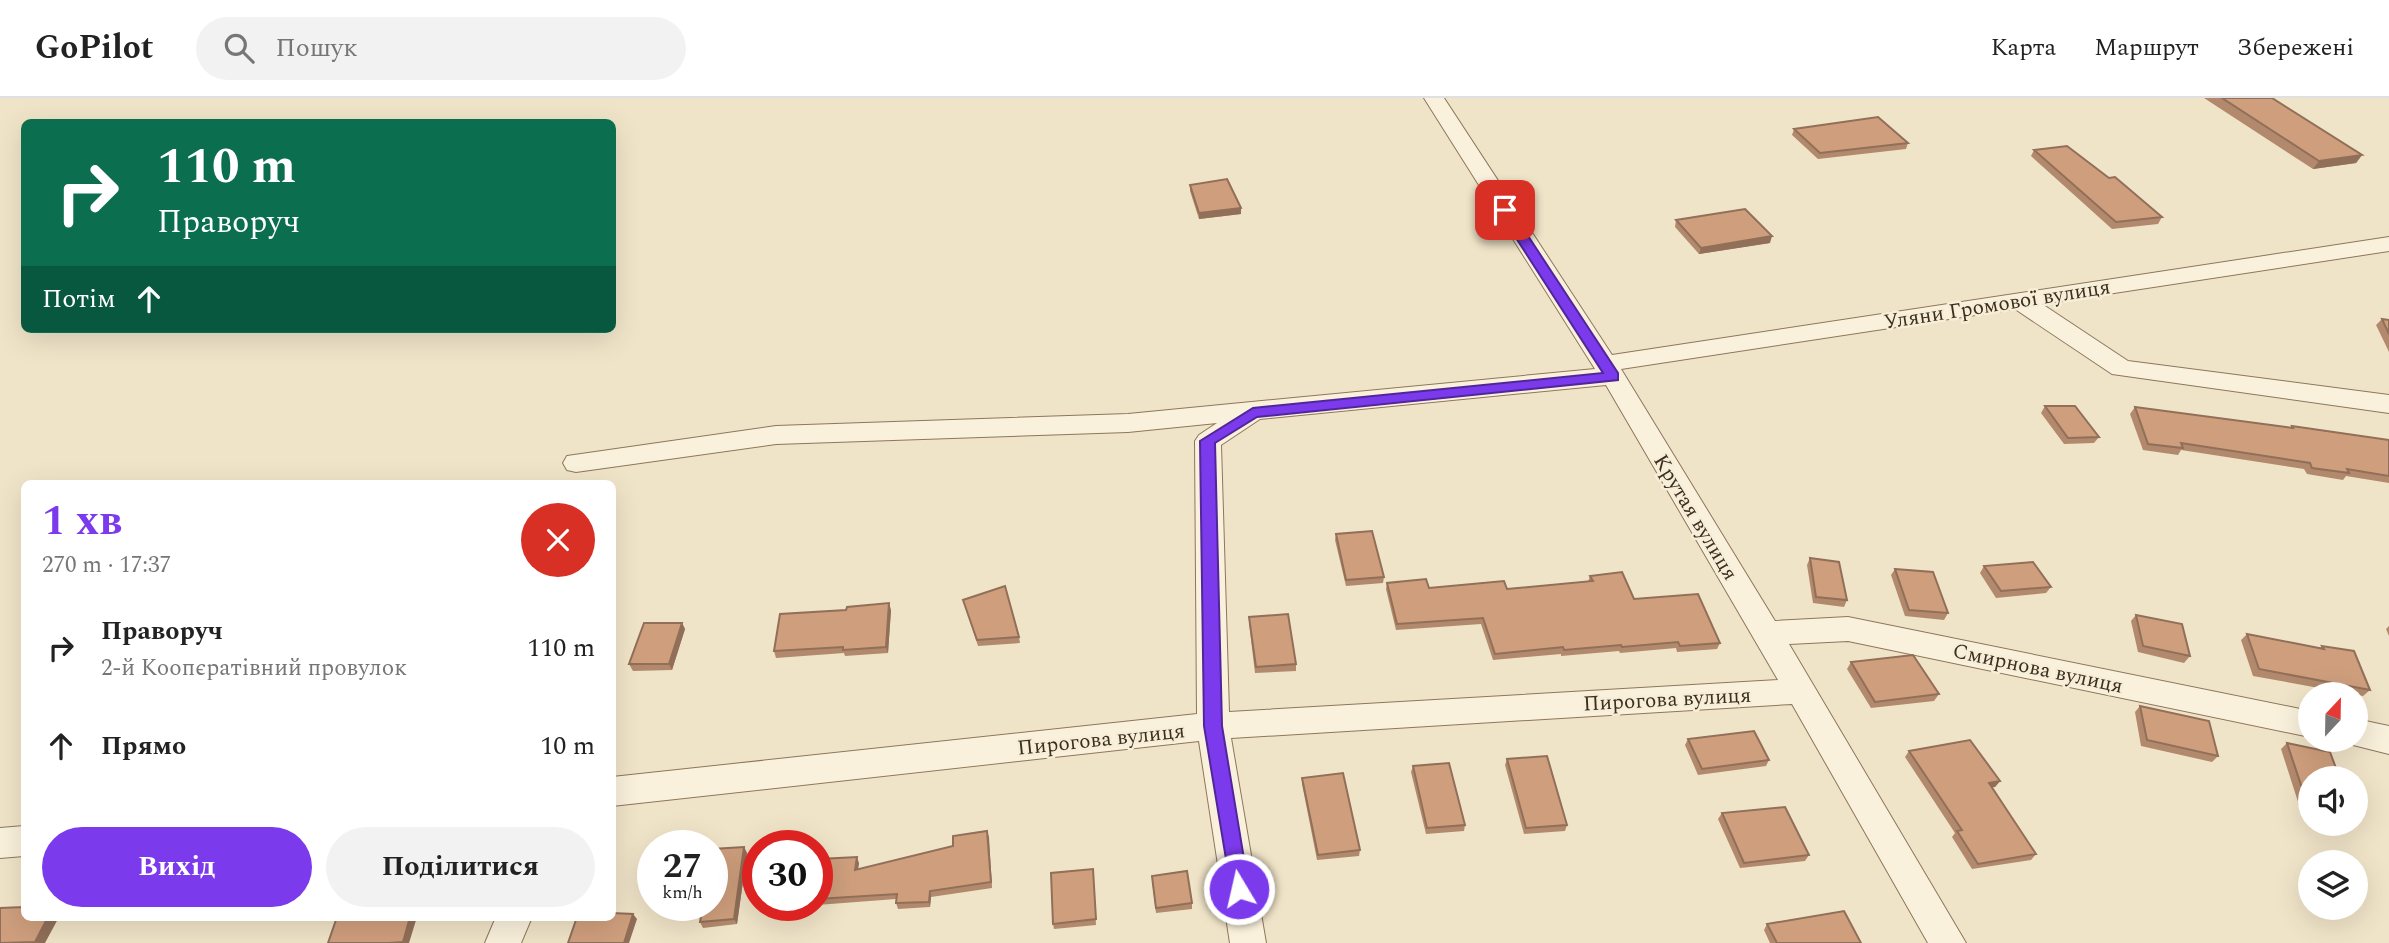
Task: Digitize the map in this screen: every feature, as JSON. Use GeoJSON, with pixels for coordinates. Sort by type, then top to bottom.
{"type":"FeatureCollection","features":[{"type":"Feature","properties":{"kind":"street","name":"Крутая вулиця"},"geometry":{"type":"LineString","coordinates":[[1434,98],[1608,370],[1801,691],[1948,943]]}},
{"type":"Feature","properties":{"kind":"street","name":"Уляни Громової вулиця"},"geometry":{"type":"LineString","coordinates":[[576,463],[776,435],[1128,423],[1253,412],[1608,370],[2020,301],[2389,244]]}},
{"type":"Feature","properties":{"kind":"street"},"geometry":{"type":"LineString","coordinates":[[2020,301],[2121,368],[2389,404]]}},
{"type":"Feature","properties":{"kind":"street"},"geometry":{"type":"LineString","coordinates":[[1248,943],[1213,726],[1208,441],[1253,412]]}},
{"type":"Feature","properties":{"kind":"street","name":"Смирнова вулиця"},"geometry":{"type":"LineString","coordinates":[[1765,634],[1848,628],[2298,722]]}},
{"type":"Feature","properties":{"kind":"street","name":"Пирогова вулиця"},"geometry":{"type":"LineString","coordinates":[[616,792],[1213,726],[1801,691]]}},
{"type":"Feature","properties":{"kind":"street"},"geometry":{"type":"LineString","coordinates":[[2368,736],[2389,740]]}},
{"type":"Feature","properties":{"kind":"street"},"geometry":{"type":"LineString","coordinates":[[0,843],[21,841]]}},
{"type":"Feature","properties":{"kind":"street"},"geometry":{"type":"LineString","coordinates":[[503,943],[512,921]]}},
{"type":"Feature","properties":{"kind":"building"},"geometry":{"type":"Polygon","coordinates":[[[2222,98],[2272,98],[2362,155],[2319,161],[2222,98]]]}},
{"type":"Feature","properties":{"kind":"building"},"geometry":{"type":"Polygon","coordinates":[[[1878,117],[1908,143],[1820,153],[1794,129],[1878,117]]]}},
{"type":"Feature","properties":{"kind":"building"},"geometry":{"type":"Polygon","coordinates":[[[2067,146],[2109,178],[2115,177],[2162,217],[2116,222],[2034,150],[2067,146]]]}},
{"type":"Feature","properties":{"kind":"building"},"geometry":{"type":"Polygon","coordinates":[[[1227,179],[1241,208],[1199,213],[1190,185],[1227,179]]]}},
{"type":"Feature","properties":{"kind":"building"},"geometry":{"type":"Polygon","coordinates":[[[1745,209],[1772,236],[1701,248],[1676,220],[1745,209]]]}},
{"type":"Feature","properties":{"kind":"building"},"geometry":{"type":"Polygon","coordinates":[[[2382,319],[2389,320],[2389,334],[2382,319]]]}},
{"type":"Feature","properties":{"kind":"building"},"geometry":{"type":"Polygon","coordinates":[[[2045,406],[2075,406],[2099,437],[2068,438],[2045,406]]]}},
{"type":"Feature","properties":{"kind":"building"},"geometry":{"type":"Polygon","coordinates":[[[2135,407],[2389,440],[2389,476],[2347,469],[2349,473],[2312,468],[2310,463],[2181,443],[2183,448],[2148,444],[2135,407]]]}},
{"type":"Feature","properties":{"kind":"building"},"geometry":{"type":"Polygon","coordinates":[[[1372,531],[1384,577],[1346,580],[1336,534],[1372,531]]]}},
{"type":"Feature","properties":{"kind":"building"},"geometry":{"type":"Polygon","coordinates":[[[1810,558],[1839,562],[1847,600],[1816,597],[1810,558]]]}},
{"type":"Feature","properties":{"kind":"building"},"geometry":{"type":"Polygon","coordinates":[[[2033,562],[2051,587],[2001,591],[1984,566],[2033,562]]]}},
{"type":"Feature","properties":{"kind":"building"},"geometry":{"type":"Polygon","coordinates":[[[1895,569],[1933,572],[1948,613],[1909,610],[1895,569]]]}},
{"type":"Feature","properties":{"kind":"building"},"geometry":{"type":"Polygon","coordinates":[[[1622,572],[1634,599],[1698,594],[1720,643],[1680,646],[1678,642],[1564,650],[1563,647],[1495,654],[1483,618],[1397,624],[1387,583],[1426,579],[1429,588],[1504,581],[1507,589],[1593,581],[1590,576],[1622,572]]]}},
{"type":"Feature","properties":{"kind":"building"},"geometry":{"type":"Polygon","coordinates":[[[1005,586],[1019,637],[977,640],[963,600],[1005,586]]]}},
{"type":"Feature","properties":{"kind":"building"},"geometry":{"type":"Polygon","coordinates":[[[889,603],[886,647],[774,651],[780,614],[846,610],[847,607],[889,603]]]}},
{"type":"Feature","properties":{"kind":"building"},"geometry":{"type":"Polygon","coordinates":[[[1288,614],[1296,664],[1256,667],[1249,617],[1288,614]]]}},
{"type":"Feature","properties":{"kind":"building"},"geometry":{"type":"Polygon","coordinates":[[[2136,615],[2182,624],[2190,656],[2143,646],[2136,615]]]}},
{"type":"Feature","properties":{"kind":"building"},"geometry":{"type":"Polygon","coordinates":[[[644,623],[682,623],[669,664],[629,664],[644,623]]]}},
{"type":"Feature","properties":{"kind":"building"},"geometry":{"type":"Polygon","coordinates":[[[2247,634],[2324,649],[2322,646],[2354,651],[2367,682],[2328,682],[2259,669],[2247,634]]]}},
{"type":"Feature","properties":{"kind":"building"},"geometry":{"type":"Polygon","coordinates":[[[1913,655],[1939,694],[1875,702],[1851,662],[1913,655]]]}},
{"type":"Feature","properties":{"kind":"building"},"geometry":{"type":"Polygon","coordinates":[[[2140,706],[2209,721],[2218,756],[2147,740],[2140,706]]]}},
{"type":"Feature","properties":{"kind":"building"},"geometry":{"type":"Polygon","coordinates":[[[1754,731],[1769,760],[1702,769],[1688,739],[1754,731]]]}},
{"type":"Feature","properties":{"kind":"building"},"geometry":{"type":"Polygon","coordinates":[[[1970,740],[2000,781],[1989,783],[2036,854],[1978,864],[1957,831],[1962,830],[1909,751],[1970,740]]]}},
{"type":"Feature","properties":{"kind":"building"},"geometry":{"type":"Polygon","coordinates":[[[2287,743],[2298,745],[2298,752],[2330,752],[2335,766],[2298,766],[2298,776],[2287,743]]]}},
{"type":"Feature","properties":{"kind":"building"},"geometry":{"type":"Polygon","coordinates":[[[1547,756],[1567,825],[1526,828],[1507,759],[1547,756]]]}},
{"type":"Feature","properties":{"kind":"building"},"geometry":{"type":"Polygon","coordinates":[[[1449,763],[1465,825],[1427,828],[1413,766],[1449,763]]]}},
{"type":"Feature","properties":{"kind":"building"},"geometry":{"type":"Polygon","coordinates":[[[1343,773],[1360,850],[1318,855],[1302,778],[1343,773]]]}},
{"type":"Feature","properties":{"kind":"building"},"geometry":{"type":"Polygon","coordinates":[[[1785,807],[1809,855],[1744,863],[1722,813],[1785,807]]]}},
{"type":"Feature","properties":{"kind":"building"},"geometry":{"type":"Polygon","coordinates":[[[987,831],[991,882],[930,891],[929,902],[896,903],[897,894],[833,898],[833,858],[857,857],[855,870],[953,846],[953,836],[987,831]]]}},
{"type":"Feature","properties":{"kind":"building"},"geometry":{"type":"Polygon","coordinates":[[[742,847],[734,919],[728,920],[728,848],[742,847]]]}},
{"type":"Feature","properties":{"kind":"building"},"geometry":{"type":"Polygon","coordinates":[[[1093,869],[1096,919],[1053,924],[1051,873],[1093,869]]]}},
{"type":"Feature","properties":{"kind":"building"},"geometry":{"type":"Polygon","coordinates":[[[1187,871],[1192,903],[1156,908],[1152,876],[1187,871]]]}},
{"type":"Feature","properties":{"kind":"building"},"geometry":{"type":"Polygon","coordinates":[[[21,907],[21,921],[46,921],[35,942],[0,943],[0,908],[21,907]]]}},
{"type":"Feature","properties":{"kind":"building"},"geometry":{"type":"Polygon","coordinates":[[[1844,911],[1861,943],[1777,943],[1767,924],[1844,911]]]}},
{"type":"Feature","properties":{"kind":"building"},"geometry":{"type":"Polygon","coordinates":[[[616,913],[633,914],[624,943],[568,943],[576,921],[616,921],[616,913]]]}},
{"type":"Feature","properties":{"kind":"building"},"geometry":{"type":"Polygon","coordinates":[[[336,921],[409,921],[403,942],[328,943],[336,921]]]}},
{"type":"Feature","properties":{"kind":"route"},"geometry":{"type":"LineString","coordinates":[[1239,889],[1213,726],[1208,441],[1253,412],[1613,376],[1505,210]]}}]}
